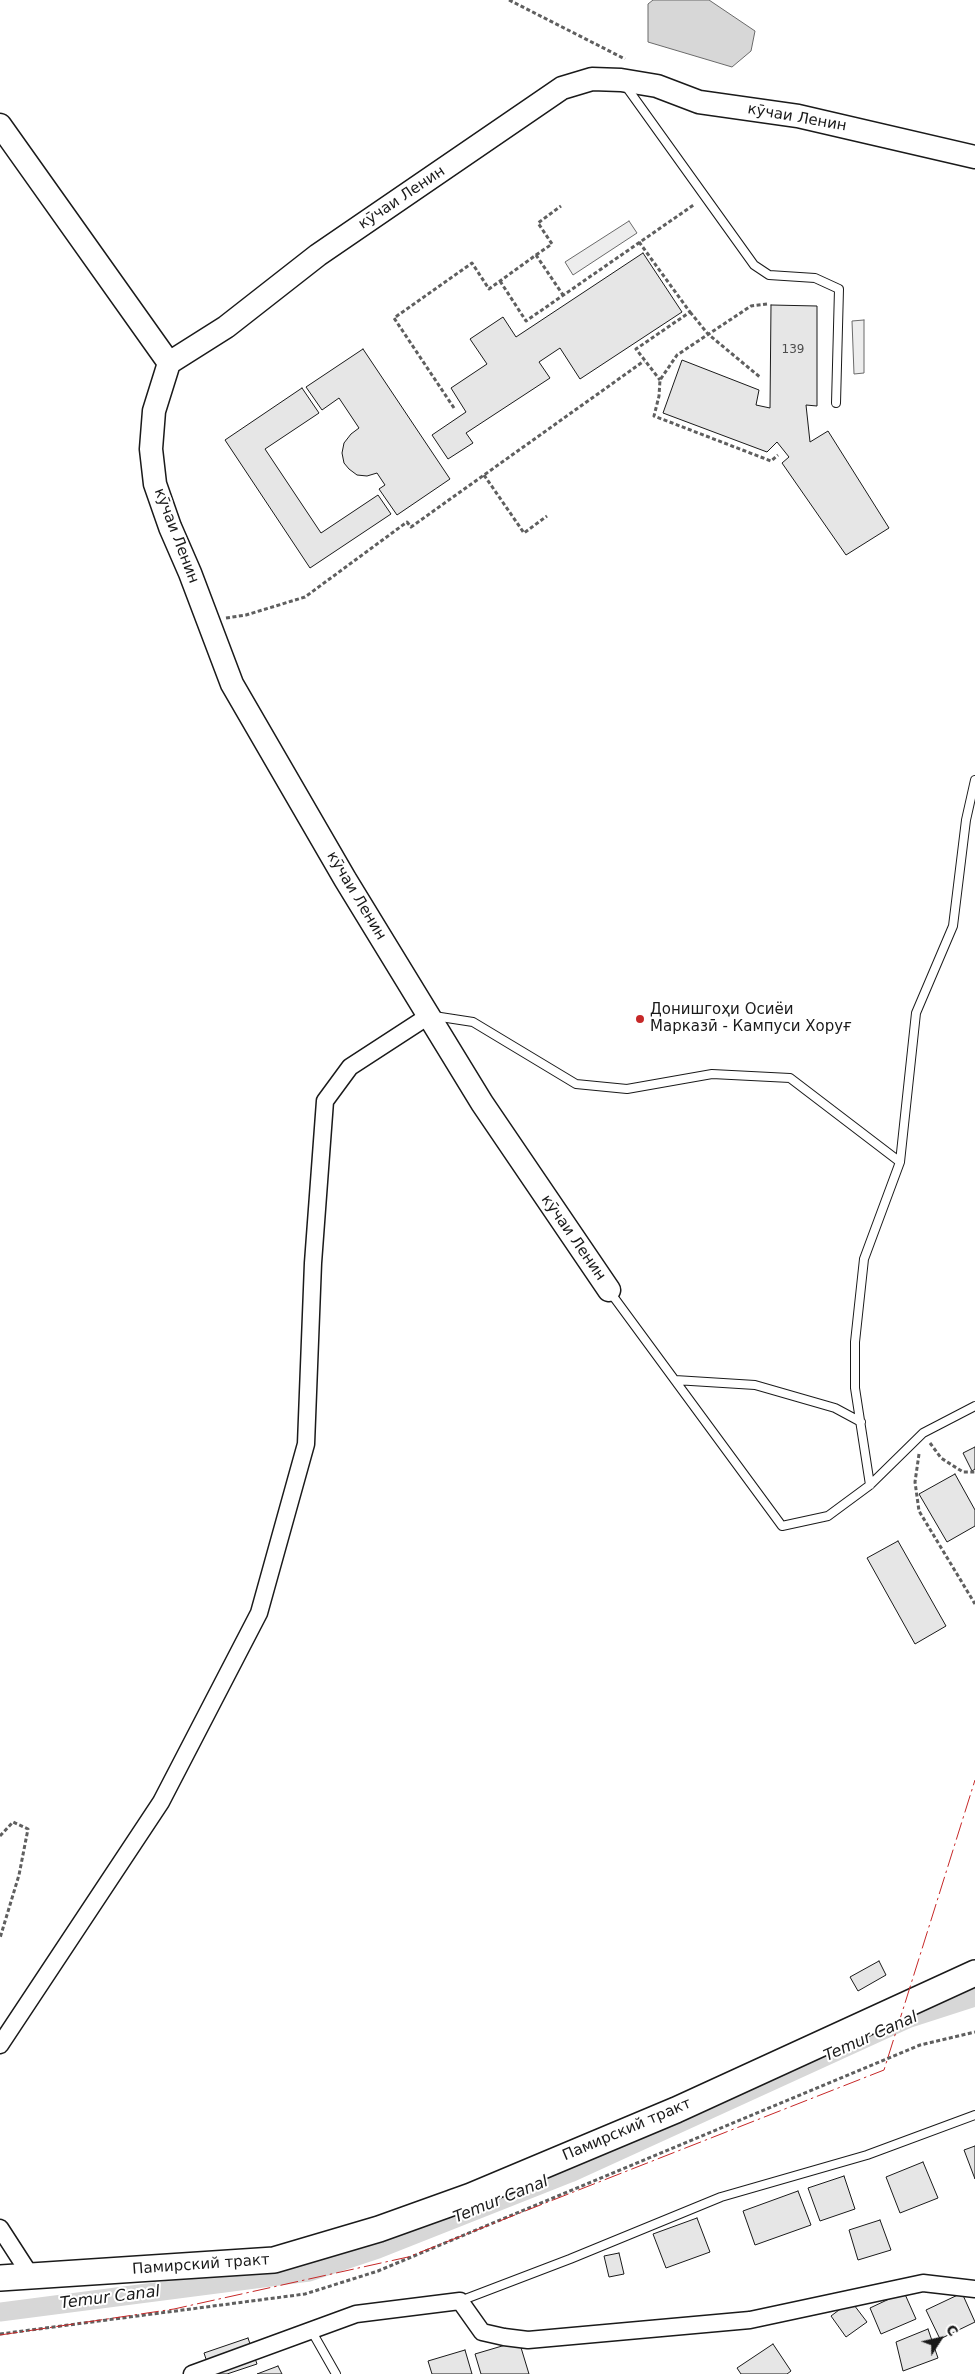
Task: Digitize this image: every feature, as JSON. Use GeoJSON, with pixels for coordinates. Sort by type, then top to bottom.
{"type":"FeatureCollection","features":[{"type":"Feature","properties":{"kind":"main road","name":"Памирский тракт"},"geometry":{"type":"LineString","coordinates":[[0,2278],[274,2260],[379,2229],[471,2196],[676,2110],[975,1973]]}},
{"type":"Feature","properties":{"kind":"street","name":"кӯчаи Ленин"},"geometry":{"type":"LineString","coordinates":[[609,1290],[482,1103],[430,1015],[345,879],[232,684],[170,527],[156,484],[151,449],[154,411],[169,363],[226,326],[318,255],[562,88],[592,79],[627,71],[657,86],[699,102],[798,116],[975,157]]}},
{"type":"Feature","properties":{"kind":"street"},"geometry":{"type":"LineString","coordinates":[[0,125],[169,363]]}},
{"type":"Feature","properties":{"kind":"street"},"geometry":{"type":"LineString","coordinates":[[0,2045],[161,1802],[260,1613],[306,1444],[313,1264],[325,1101],[350,1067],[430,1015]]}},
{"type":"Feature","properties":{"kind":"street"},"geometry":{"type":"LineString","coordinates":[[0,2228],[31,2276]]}},
{"type":"Feature","properties":{"kind":"street"},"geometry":{"type":"LineString","coordinates":[[192,2374],[356,2314],[460,2301],[482,2332],[504,2338],[528,2340],[750,2320],[924,2283],[975,2289]]}},
{"type":"Feature","properties":{"kind":"lane"},"geometry":{"type":"LineString","coordinates":[[627,71],[706,197],[754,265],[769,275],[815,278],[839,290],[836,403]]}},
{"type":"Feature","properties":{"kind":"lane"},"geometry":{"type":"LineString","coordinates":[[870,1485],[855,1388],[855,1342],[864,1260],[900,1162],[916,1013],[953,926],[966,820],[975,780]]}},
{"type":"Feature","properties":{"kind":"lane"},"geometry":{"type":"LineString","coordinates":[[430,1015],[473,1022],[576,1084],[626,1089],[712,1074],[790,1078],[900,1162]]}},
{"type":"Feature","properties":{"kind":"lane"},"geometry":{"type":"LineString","coordinates":[[609,1290],[782,1526],[828,1516],[870,1485],[923,1433],[975,1406]]}},
{"type":"Feature","properties":{"kind":"lane"},"geometry":{"type":"LineString","coordinates":[[675,1380],[756,1385],[834,1408],[861,1422]]}},
{"type":"Feature","properties":{"kind":"lane"},"geometry":{"type":"LineString","coordinates":[[460,2301],[570,2259],[721,2197],[867,2155],[975,2115]]}},
{"type":"Feature","properties":{"kind":"lane"},"geometry":{"type":"LineString","coordinates":[[311,2330],[336,2374]]}},
{"type":"Feature","properties":{"kind":"path"},"geometry":{"type":"LineString","coordinates":[[509,0],[618,57],[627,71]]}},
{"type":"Feature","properties":{"kind":"path"},"geometry":{"type":"LineString","coordinates":[[500,281],[526,321],[706,197]]}},
{"type":"Feature","properties":{"kind":"path"},"geometry":{"type":"LineString","coordinates":[[454,408],[394,318],[472,263],[489,289],[552,244],[538,223],[561,206]]}},
{"type":"Feature","properties":{"kind":"path"},"geometry":{"type":"LineString","coordinates":[[639,242],[708,334],[762,378]]}},
{"type":"Feature","properties":{"kind":"path"},"geometry":{"type":"LineString","coordinates":[[536,255],[562,295]]}},
{"type":"Feature","properties":{"kind":"path"},"geometry":{"type":"LineString","coordinates":[[767,304],[751,306],[677,356],[660,380],[659,396],[654,416],[771,461],[778,455]]}},
{"type":"Feature","properties":{"kind":"path"},"geometry":{"type":"LineString","coordinates":[[660,380],[636,349],[690,312]]}},
{"type":"Feature","properties":{"kind":"path"},"geometry":{"type":"LineString","coordinates":[[207,621],[246,615],[305,596],[407,522],[411,528],[644,361]]}},
{"type":"Feature","properties":{"kind":"path"},"geometry":{"type":"LineString","coordinates":[[484,475],[524,533],[547,516]]}},
{"type":"Feature","properties":{"kind":"path"},"geometry":{"type":"LineString","coordinates":[[923,1433],[941,1458],[963,1472],[975,1472]]}},
{"type":"Feature","properties":{"kind":"path"},"geometry":{"type":"LineString","coordinates":[[923,1433],[915,1482],[918,1511],[975,1604]]}},
{"type":"Feature","properties":{"kind":"path"},"geometry":{"type":"LineString","coordinates":[[0,1836],[13,1822],[28,1829],[19,1876],[0,1938]]}},
{"type":"Feature","properties":{"kind":"shaded area"},"geometry":{"type":"Polygon","coordinates":[[[653,0],[709,0],[755,31],[751,51],[732,67],[648,42],[648,4],[653,0]]]}},
{"type":"Feature","properties":{"kind":"shaded area"},"geometry":{"type":"Polygon","coordinates":[[[629,221],[637,233],[573,275],[565,262],[629,221]]]}},
{"type":"Feature","properties":{"kind":"shaded area"},"geometry":{"type":"Polygon","coordinates":[[[864,320],[864,373],[854,374],[852,321],[864,320]]]}},
{"type":"Feature","properties":{"kind":"building"},"geometry":{"type":"Polygon","coordinates":[[[643,253],[682,312],[580,379],[560,348],[539,362],[550,378],[466,433],[473,443],[448,459],[432,435],[466,412],[451,388],[487,364],[470,339],[503,317],[516,337],[643,253]]]}},
{"type":"Feature","properties":{"kind":"building"},"geometry":{"type":"Polygon","coordinates":[[[771,305],[817,306],[817,406],[806,405],[810,442],[828,431],[889,528],[846,555],[782,463],[789,457],[777,442],[767,452],[663,413],[682,360],[759,390],[756,405],[770,408],[771,305]]]}},
{"type":"Feature","properties":{"kind":"building"},"geometry":{"type":"Polygon","coordinates":[[[363,349],[450,479],[397,515],[379,489],[385,485],[377,473],[367,476],[357,475],[344,463],[342,453],[344,443],[359,428],[339,398],[322,410],[306,387],[363,349]]]}},
{"type":"Feature","properties":{"kind":"building"},"geometry":{"type":"Polygon","coordinates":[[[302,388],[319,413],[265,449],[321,533],[378,495],[391,514],[310,568],[225,440],[302,388]]]}},
{"type":"Feature","properties":{"kind":"building"},"geometry":{"type":"Polygon","coordinates":[[[975,1447],[975,1469],[972,1471],[963,1453],[975,1447]]]}},
{"type":"Feature","properties":{"kind":"building"},"geometry":{"type":"Polygon","coordinates":[[[955,1474],[975,1510],[975,1526],[947,1542],[919,1494],[955,1474]]]}},
{"type":"Feature","properties":{"kind":"building"},"geometry":{"type":"Polygon","coordinates":[[[898,1541],[946,1626],[915,1644],[867,1558],[898,1541]]]}},
{"type":"Feature","properties":{"kind":"building"},"geometry":{"type":"Polygon","coordinates":[[[879,1961],[886,1975],[858,1991],[850,1977],[879,1961]]]}},
{"type":"Feature","properties":{"kind":"building"},"geometry":{"type":"Polygon","coordinates":[[[975,2146],[975,2179],[964,2150],[975,2146]]]}},
{"type":"Feature","properties":{"kind":"building"},"geometry":{"type":"Polygon","coordinates":[[[923,2162],[938,2198],[900,2213],[886,2177],[923,2162]]]}},
{"type":"Feature","properties":{"kind":"building"},"geometry":{"type":"Polygon","coordinates":[[[844,2176],[855,2209],[820,2221],[808,2188],[844,2176]]]}},
{"type":"Feature","properties":{"kind":"building"},"geometry":{"type":"Polygon","coordinates":[[[798,2191],[811,2225],[755,2245],[743,2211],[798,2191]]]}},
{"type":"Feature","properties":{"kind":"building"},"geometry":{"type":"Polygon","coordinates":[[[697,2218],[710,2252],[666,2268],[653,2234],[697,2218]]]}},
{"type":"Feature","properties":{"kind":"building"},"geometry":{"type":"Polygon","coordinates":[[[880,2220],[891,2250],[858,2260],[849,2230],[880,2220]]]}},
{"type":"Feature","properties":{"kind":"building"},"geometry":{"type":"Polygon","coordinates":[[[619,2253],[624,2274],[609,2277],[604,2256],[619,2253]]]}},
{"type":"Feature","properties":{"kind":"building"},"geometry":{"type":"Polygon","coordinates":[[[904,2292],[916,2319],[881,2334],[870,2308],[904,2292]]]}},
{"type":"Feature","properties":{"kind":"building"},"geometry":{"type":"Polygon","coordinates":[[[962,2293],[975,2322],[940,2339],[926,2310],[962,2293]]]}},
{"type":"Feature","properties":{"kind":"building"},"geometry":{"type":"Polygon","coordinates":[[[851,2301],[867,2322],[846,2337],[831,2316],[851,2301]]]}},
{"type":"Feature","properties":{"kind":"building"},"geometry":{"type":"Polygon","coordinates":[[[928,2329],[938,2358],[903,2371],[896,2342],[928,2329]]]}},
{"type":"Feature","properties":{"kind":"building"},"geometry":{"type":"Polygon","coordinates":[[[248,2338],[257,2364],[227,2374],[211,2374],[204,2353],[248,2338]]]}},
{"type":"Feature","properties":{"kind":"building"},"geometry":{"type":"Polygon","coordinates":[[[519,2341],[529,2374],[481,2374],[475,2354],[519,2341]]]}},
{"type":"Feature","properties":{"kind":"building"},"geometry":{"type":"Polygon","coordinates":[[[773,2344],[791,2371],[787,2374],[741,2374],[737,2368],[773,2344]]]}},
{"type":"Feature","properties":{"kind":"building"},"geometry":{"type":"Polygon","coordinates":[[[465,2350],[472,2374],[432,2374],[428,2361],[465,2350]]]}},
{"type":"Feature","properties":{"kind":"building"},"geometry":{"type":"Polygon","coordinates":[[[278,2366],[282,2374],[257,2374],[278,2366]]]}},
{"type":"Feature","properties":{"kind":"waterway","name":"Temur Canal"},"geometry":{"type":"LineString","coordinates":[[0,2312],[309,2272],[378,2249],[570,2173],[907,2019],[975,1997]]}},
{"type":"Feature","properties":{"kind":"power"},"geometry":{"type":"LineString","coordinates":[[0,2335],[174,2309],[408,2257],[884,2070],[975,1780]]}},
{"type":"Feature","properties":{"kind":"place","name":"Донишгоҳи Осиёи Марказӣ - Кампуси Хоруғ"},"geometry":{"type":"Point","coordinates":[640,1019]}}]}
